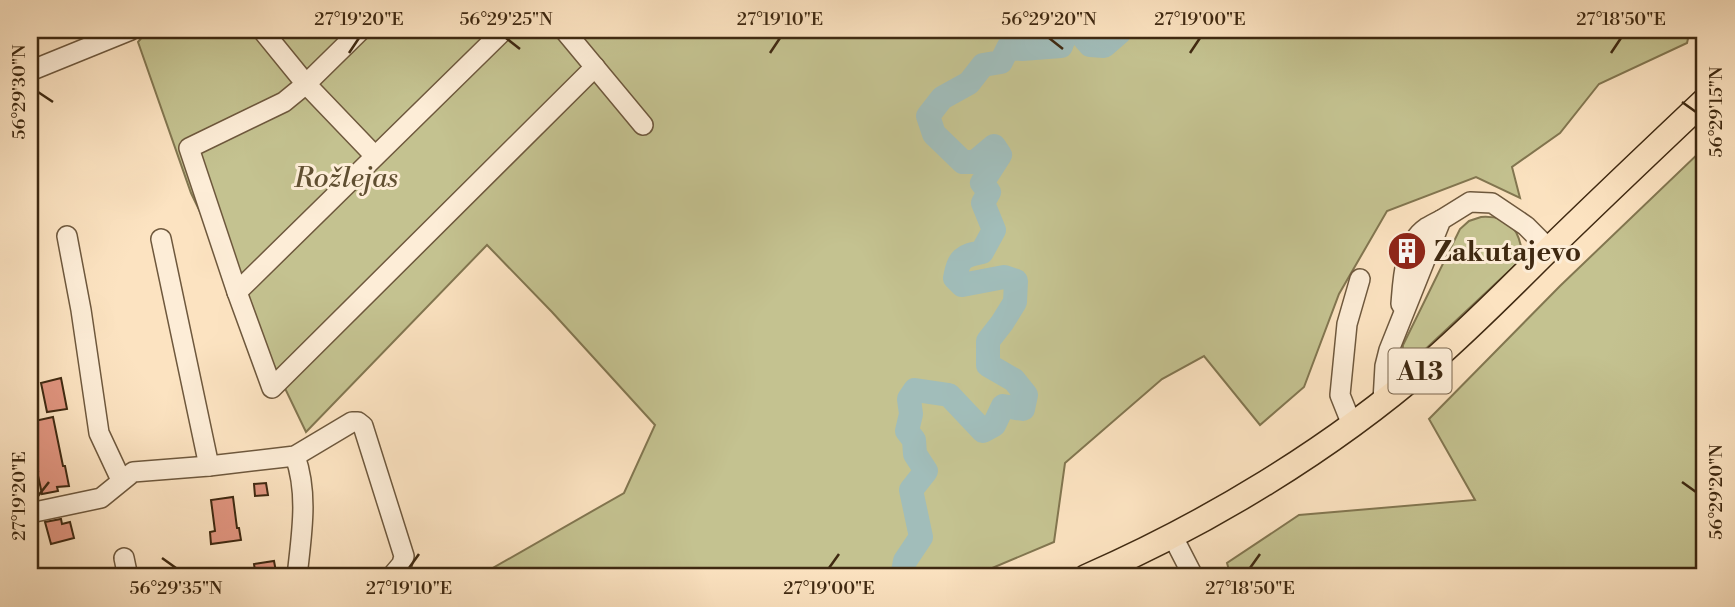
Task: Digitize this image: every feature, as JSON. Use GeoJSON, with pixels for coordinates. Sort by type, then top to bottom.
{"type":"FeatureCollection","features":[{"type":"Feature","properties":{"kind":"main road","name":"A13"},"geometry":{"type":"LineString","coordinates":[[1086,577],[1172,535],[1260,487],[1352,425],[1457,339],[1705,100]]}},
{"type":"Feature","properties":{"kind":"street"},"geometry":{"type":"LineString","coordinates":[[30,71],[131,30]]}},
{"type":"Feature","properties":{"kind":"street"},"geometry":{"type":"LineString","coordinates":[[262,30],[306,84],[375,156]]}},
{"type":"Feature","properties":{"kind":"street"},"geometry":{"type":"LineString","coordinates":[[361,30],[284,102],[190,148],[272,388],[594,67]]}},
{"type":"Feature","properties":{"kind":"street"},"geometry":{"type":"LineString","coordinates":[[237,292],[504,30]]}},
{"type":"Feature","properties":{"kind":"street"},"geometry":{"type":"LineString","coordinates":[[565,30],[643,125]]}},
{"type":"Feature","properties":{"kind":"street"},"geometry":{"type":"LineString","coordinates":[[1383,401],[1385,366],[1389,350],[1441,220],[1470,202],[1492,203],[1526,226],[1549,249]]}},
{"type":"Feature","properties":{"kind":"street"},"geometry":{"type":"LineString","coordinates":[[66,236],[81,310],[99,433],[121,480]]}},
{"type":"Feature","properties":{"kind":"street"},"geometry":{"type":"LineString","coordinates":[[161,239],[209,466]]}},
{"type":"Feature","properties":{"kind":"street"},"geometry":{"type":"LineString","coordinates":[[1352,425],[1340,395],[1347,324],[1360,279]]}},
{"type":"Feature","properties":{"kind":"street"},"geometry":{"type":"LineString","coordinates":[[30,513],[101,498],[133,472],[295,456],[352,422],[358,422],[363,426],[404,556],[402,564],[391,577]]}},
{"type":"Feature","properties":{"kind":"street"},"geometry":{"type":"LineString","coordinates":[[295,456],[302,474],[303,517],[297,577]]}},
{"type":"Feature","properties":{"kind":"street"},"geometry":{"type":"LineString","coordinates":[[1172,535],[1191,572],[1190,577]]}},
{"type":"Feature","properties":{"kind":"green space","name":"Rožlejas"},"geometry":{"type":"Polygon","coordinates":[[[148,30],[1690,30],[1687,43],[1599,84],[1560,133],[1512,167],[1520,198],[1476,177],[1387,211],[1339,294],[1304,387],[1260,425],[1204,356],[1162,379],[1065,463],[1054,542],[971,577],[477,577],[624,493],[655,425],[487,245],[306,432],[191,193],[138,42],[148,30]]]}},
{"type":"Feature","properties":{"kind":"green space"},"geometry":{"type":"Polygon","coordinates":[[[1705,147],[1705,577],[1231,577],[1227,563],[1299,515],[1475,500],[1429,419],[1560,286],[1705,147]]]}},
{"type":"Feature","properties":{"kind":"green space"},"geometry":{"type":"Polygon","coordinates":[[[1481,217],[1507,222],[1517,233],[1523,258],[1417,357],[1409,360],[1402,357],[1403,345],[1460,229],[1469,221],[1481,217]]]}},
{"type":"Feature","properties":{"kind":"building"},"geometry":{"type":"Polygon","coordinates":[[[61,378],[67,409],[47,412],[41,383],[61,378]]]}},
{"type":"Feature","properties":{"kind":"building"},"geometry":{"type":"Polygon","coordinates":[[[53,417],[69,486],[57,487],[58,491],[42,494],[30,442],[30,422],[53,417]]]}},
{"type":"Feature","properties":{"kind":"building"},"geometry":{"type":"Polygon","coordinates":[[[266,483],[268,495],[255,496],[254,484],[266,483]]]}},
{"type":"Feature","properties":{"kind":"building"},"geometry":{"type":"Polygon","coordinates":[[[233,497],[241,540],[211,544],[210,532],[215,531],[211,500],[233,497]]]}},
{"type":"Feature","properties":{"kind":"building"},"geometry":{"type":"Polygon","coordinates":[[[61,519],[62,524],[70,522],[74,538],[51,544],[45,522],[61,519]]]}},
{"type":"Feature","properties":{"kind":"building"},"geometry":{"type":"Polygon","coordinates":[[[274,561],[277,577],[256,577],[254,564],[274,561]]]}},
{"type":"Feature","properties":{"kind":"waterway"},"geometry":{"type":"LineString","coordinates":[[902,577],[905,561],[921,537],[911,490],[926,471],[915,454],[914,440],[907,431],[911,414],[909,399],[915,390],[949,395],[983,431],[994,425],[1003,406],[1023,409],[1026,395],[1014,380],[988,365],[988,341],[1015,302],[1016,281],[1004,277],[962,285],[955,278],[962,259],[982,252],[994,230],[983,203],[989,192],[982,183],[1000,155],[994,146],[975,162],[963,162],[934,134],[928,116],[942,98],[969,83],[983,65],[1001,62],[1008,48],[1061,46],[1067,30]]}},
{"type":"Feature","properties":{"kind":"waterway"},"geometry":{"type":"LineString","coordinates":[[1077,30],[1090,45],[1104,46],[1121,30]]}},
{"type":"Feature","properties":{"kind":"place","name":"Zakutajevo"},"geometry":{"type":"Point","coordinates":[1407,251]}}]}
